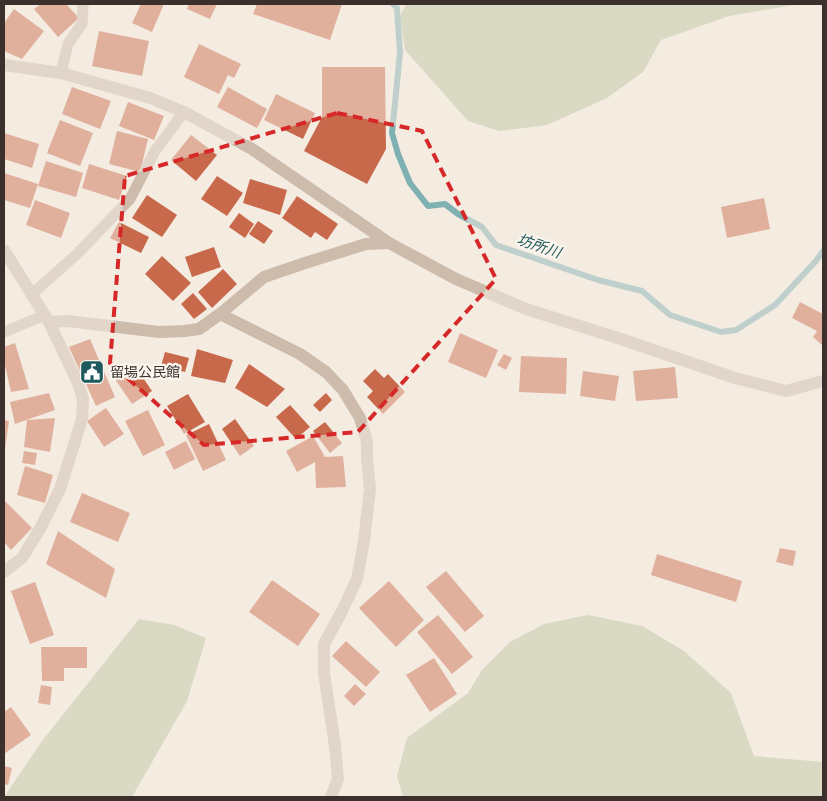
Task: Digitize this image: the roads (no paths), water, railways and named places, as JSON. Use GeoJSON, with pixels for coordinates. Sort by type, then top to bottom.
{"type":"FeatureCollection","features":[{"type":"Feature","properties":{"kind":"street"},"geometry":{"type":"LineString","coordinates":[[4,65],[61,73],[150,98],[184,112],[252,149],[389,243],[456,279],[526,309],[622,339],[734,378],[786,391],[823,381]]}},
{"type":"Feature","properties":{"kind":"street"},"geometry":{"type":"LineString","coordinates":[[47,319],[159,332],[184,332],[199,329],[264,277],[304,262],[366,244],[389,243]]}},
{"type":"Feature","properties":{"kind":"street"},"geometry":{"type":"LineString","coordinates":[[4,250],[47,319],[78,382],[83,399],[82,419],[60,489],[22,558],[4,572]]}},
{"type":"Feature","properties":{"kind":"street"},"geometry":{"type":"LineString","coordinates":[[220,314],[300,354],[326,372],[343,390],[360,418],[367,442],[370,489],[357,579],[324,644],[324,673],[338,779],[331,797]]}},
{"type":"Feature","properties":{"kind":"lane"},"geometry":{"type":"LineString","coordinates":[[61,73],[68,44],[82,24],[82,4]]}},
{"type":"Feature","properties":{"kind":"lane"},"geometry":{"type":"LineString","coordinates":[[32,295],[76,254],[130,199],[154,151],[184,112]]}},
{"type":"Feature","properties":{"kind":"lane"},"geometry":{"type":"LineString","coordinates":[[4,332],[47,319]]}},
{"type":"Feature","properties":{"kind":"waterway","name":"坊所川"},"geometry":{"type":"LineString","coordinates":[[393,4],[397,8],[400,53],[392,133],[410,183],[428,206],[445,204],[458,214],[482,227],[496,245],[598,280],[642,291],[670,315],[721,332],[736,330],[775,305],[823,251]]}},
{"type":"Feature","properties":{"kind":"place","name":"留場公民館"},"geometry":{"type":"Point","coordinates":[92,372]}}]}
